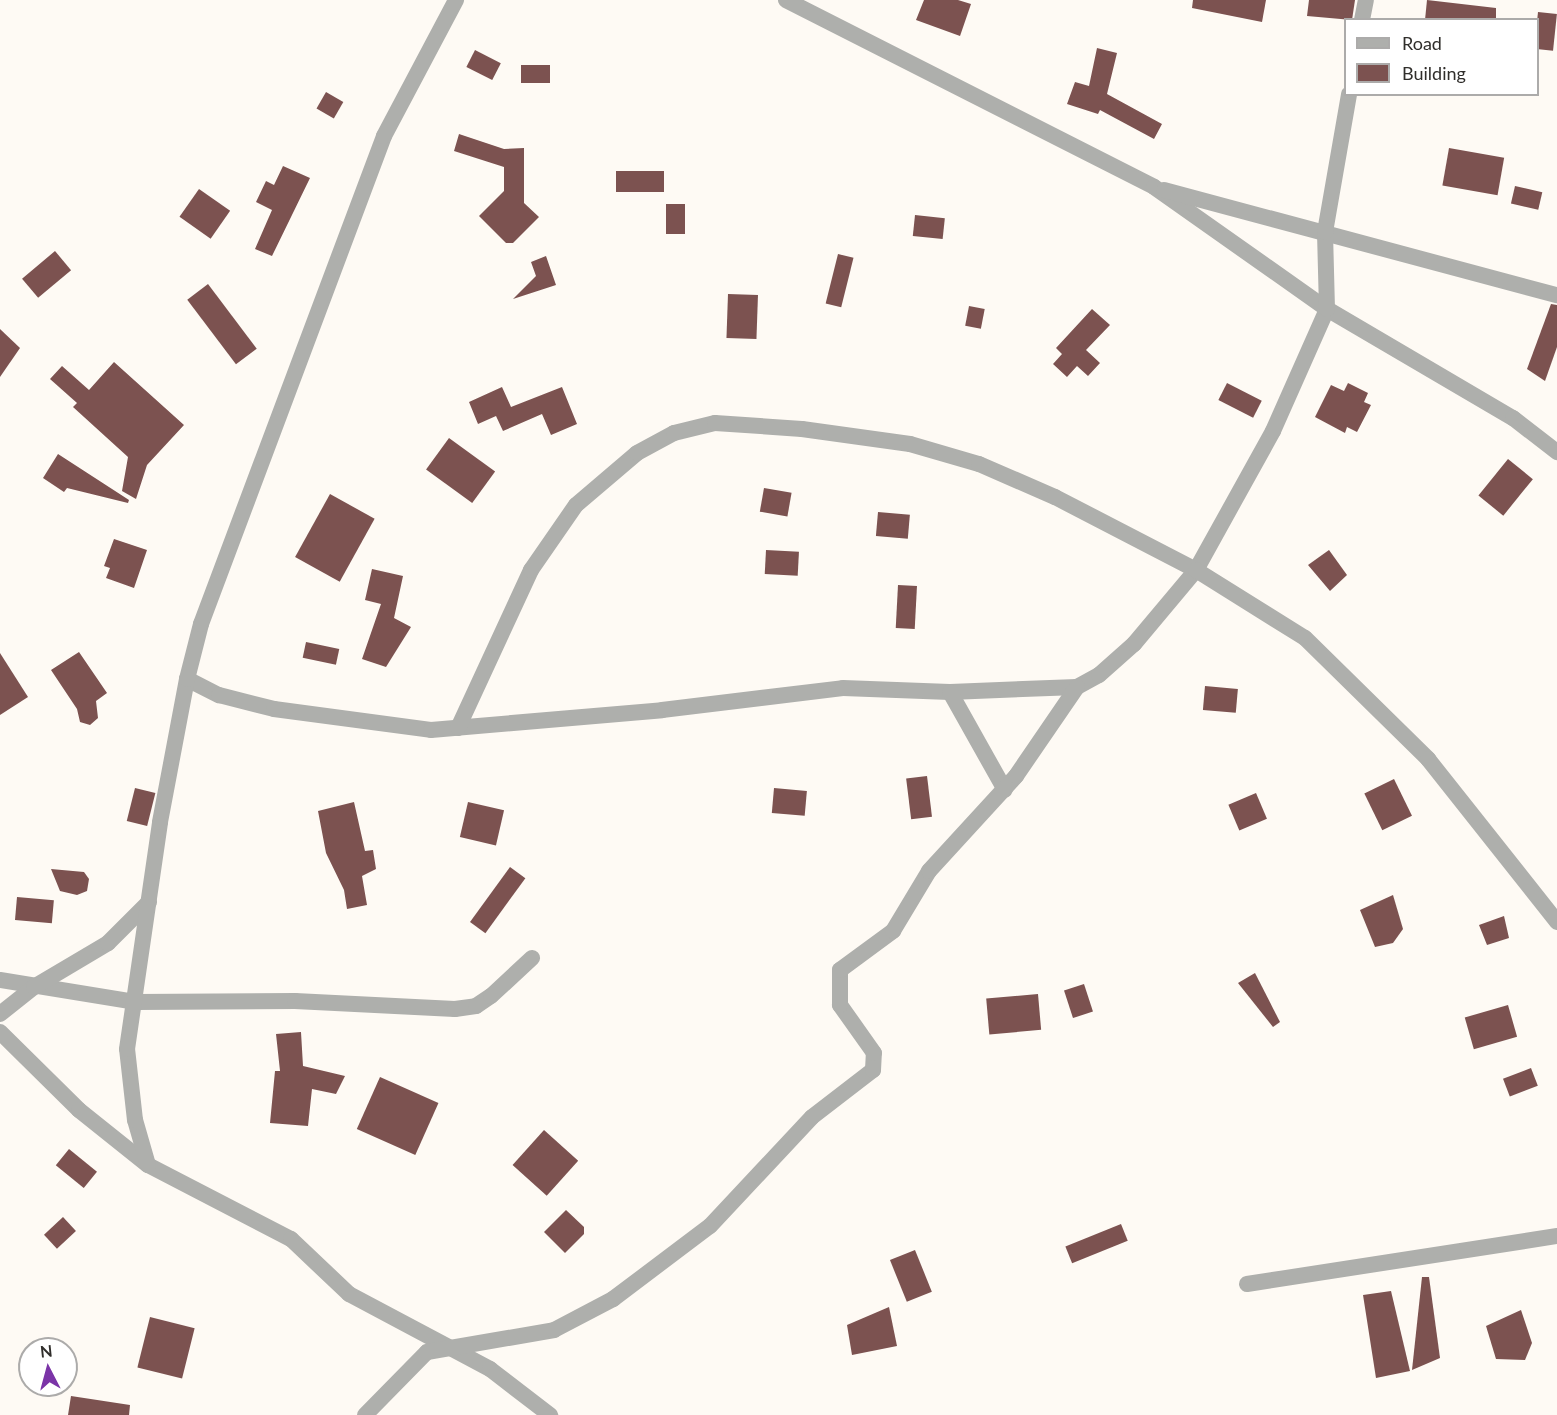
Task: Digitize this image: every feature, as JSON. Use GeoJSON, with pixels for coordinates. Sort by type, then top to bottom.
{"type":"FeatureCollection","features":[{"type":"Feature","properties":{"kind":"street"},"geometry":{"type":"LineString","coordinates":[[148,1165],[135,1120],[127,1049],[186,679],[201,624],[384,136],[456,0]]}},
{"type":"Feature","properties":{"kind":"street"},"geometry":{"type":"LineString","coordinates":[[786,0],[1154,187],[1327,309],[1513,418],[1557,452]]}},
{"type":"Feature","properties":{"kind":"street"},"geometry":{"type":"LineString","coordinates":[[1362,18],[1366,0]]}},
{"type":"Feature","properties":{"kind":"street"},"geometry":{"type":"LineString","coordinates":[[186,679],[219,695],[274,709],[411,729],[458,728],[662,710],[843,688],[950,692],[1077,687],[1099,675],[1134,644],[1196,570],[1273,431],[1327,309],[1325,232],[1349,96]]}},
{"type":"Feature","properties":{"kind":"street"},"geometry":{"type":"LineString","coordinates":[[1154,187],[1557,295]]}},
{"type":"Feature","properties":{"kind":"street"},"geometry":{"type":"LineString","coordinates":[[458,728],[531,570],[576,505],[637,453],[674,433],[715,423],[802,429],[910,444],[979,464],[1055,497],[1196,570],[1305,638],[1428,759],[1557,922]]}},
{"type":"Feature","properties":{"kind":"street"},"geometry":{"type":"LineString","coordinates":[[365,1415],[421,1355],[446,1347],[554,1330],[614,1299],[710,1226],[812,1117],[873,1070],[876,1062],[874,1053],[840,1005],[840,970],[893,931],[929,872],[1005,790],[1077,687]]}},
{"type":"Feature","properties":{"kind":"street"},"geometry":{"type":"LineString","coordinates":[[950,692],[1005,790]]}},
{"type":"Feature","properties":{"kind":"street"},"geometry":{"type":"LineString","coordinates":[[0,1014],[34,987],[108,943],[150,901]]}},
{"type":"Feature","properties":{"kind":"street"},"geometry":{"type":"LineString","coordinates":[[0,980],[136,1002],[296,1001],[455,1009],[476,1006],[491,996],[532,958]]}},
{"type":"Feature","properties":{"kind":"street"},"geometry":{"type":"LineString","coordinates":[[0,1032],[79,1110],[148,1165],[291,1239],[349,1294],[490,1369],[550,1415]]}},
{"type":"Feature","properties":{"kind":"street"},"geometry":{"type":"LineString","coordinates":[[1247,1284],[1557,1236]]}},
{"type":"Feature","properties":{"kind":"building"},"geometry":{"type":"Polygon","coordinates":[[[924,0],[958,0],[971,4],[960,36],[916,20],[924,0]]]}},
{"type":"Feature","properties":{"kind":"building"},"geometry":{"type":"Polygon","coordinates":[[[1193,0],[1266,0],[1262,22],[1192,8],[1193,0]]]}},
{"type":"Feature","properties":{"kind":"building"},"geometry":{"type":"Polygon","coordinates":[[[1309,0],[1355,0],[1352,18],[1307,16],[1309,0]]]}},
{"type":"Feature","properties":{"kind":"building"},"geometry":{"type":"Polygon","coordinates":[[[1427,0],[1496,8],[1496,18],[1425,18],[1427,0]]]}},
{"type":"Feature","properties":{"kind":"building"},"geometry":{"type":"Polygon","coordinates":[[[1538,12],[1557,14],[1553,51],[1539,49],[1538,12]]]}},
{"type":"Feature","properties":{"kind":"building"},"geometry":{"type":"Polygon","coordinates":[[[1097,48],[1117,53],[1107,94],[1162,124],[1154,139],[1100,110],[1098,114],[1067,104],[1075,82],[1089,86],[1097,48]]]}},
{"type":"Feature","properties":{"kind":"building"},"geometry":{"type":"Polygon","coordinates":[[[475,50],[501,63],[492,80],[466,67],[475,50]]]}},
{"type":"Feature","properties":{"kind":"building"},"geometry":{"type":"Polygon","coordinates":[[[521,65],[550,65],[550,83],[521,83],[521,65]]]}},
{"type":"Feature","properties":{"kind":"building"},"geometry":{"type":"Polygon","coordinates":[[[326,92],[343,102],[334,118],[316,108],[326,92]]]}},
{"type":"Feature","properties":{"kind":"building"},"geometry":{"type":"Polygon","coordinates":[[[459,134],[504,149],[524,148],[524,203],[539,217],[513,243],[506,243],[479,216],[504,191],[504,167],[454,151],[459,134]]]}},
{"type":"Feature","properties":{"kind":"building"},"geometry":{"type":"Polygon","coordinates":[[[1449,148],[1504,158],[1498,195],[1442,185],[1449,148]]]}},
{"type":"Feature","properties":{"kind":"building"},"geometry":{"type":"Polygon","coordinates":[[[283,166],[310,178],[272,256],[255,249],[272,210],[256,202],[266,181],[274,185],[283,166]]]}},
{"type":"Feature","properties":{"kind":"building"},"geometry":{"type":"Polygon","coordinates":[[[616,171],[664,171],[664,192],[616,192],[616,171]]]}},
{"type":"Feature","properties":{"kind":"building"},"geometry":{"type":"Polygon","coordinates":[[[1515,186],[1542,192],[1538,210],[1511,204],[1515,186]]]}},
{"type":"Feature","properties":{"kind":"building"},"geometry":{"type":"Polygon","coordinates":[[[199,189],[230,211],[211,239],[179,217],[199,189]]]}},
{"type":"Feature","properties":{"kind":"building"},"geometry":{"type":"Polygon","coordinates":[[[666,204],[685,204],[685,234],[666,234],[666,204]]]}},
{"type":"Feature","properties":{"kind":"building"},"geometry":{"type":"Polygon","coordinates":[[[915,215],[945,218],[943,239],[913,236],[915,215]]]}},
{"type":"Feature","properties":{"kind":"building"},"geometry":{"type":"Polygon","coordinates":[[[55,251],[71,270],[38,298],[22,279],[55,251]]]}},
{"type":"Feature","properties":{"kind":"building"},"geometry":{"type":"Polygon","coordinates":[[[838,254],[854,258],[841,307],[826,303],[838,254]]]}},
{"type":"Feature","properties":{"kind":"building"},"geometry":{"type":"Polygon","coordinates":[[[546,256],[556,285],[513,299],[536,276],[531,262],[546,256]]]}},
{"type":"Feature","properties":{"kind":"building"},"geometry":{"type":"Polygon","coordinates":[[[208,284],[257,349],[236,364],[187,300],[208,284]]]}},
{"type":"Feature","properties":{"kind":"building"},"geometry":{"type":"Polygon","coordinates":[[[728,294],[758,295],[756,339],[726,338],[728,294]]]}},
{"type":"Feature","properties":{"kind":"building"},"geometry":{"type":"Polygon","coordinates":[[[1551,304],[1557,305],[1557,347],[1545,381],[1527,369],[1551,304]]]}},
{"type":"Feature","properties":{"kind":"building"},"geometry":{"type":"Polygon","coordinates":[[[969,306],[985,309],[981,329],[965,326],[969,306]]]}},
{"type":"Feature","properties":{"kind":"building"},"geometry":{"type":"Polygon","coordinates":[[[1092,309],[1110,325],[1086,350],[1100,363],[1088,376],[1077,366],[1067,377],[1053,364],[1062,354],[1056,348],[1092,309]]]}},
{"type":"Feature","properties":{"kind":"building"},"geometry":{"type":"Polygon","coordinates":[[[0,329],[20,348],[0,377],[0,329]]]}},
{"type":"Feature","properties":{"kind":"building"},"geometry":{"type":"Polygon","coordinates":[[[114,362],[184,425],[147,465],[136,499],[122,491],[128,457],[73,407],[77,403],[50,379],[62,366],[89,390],[114,362]]]}},
{"type":"Feature","properties":{"kind":"building"},"geometry":{"type":"Polygon","coordinates":[[[1227,383],[1262,401],[1253,418],[1218,400],[1227,383]]]}},
{"type":"Feature","properties":{"kind":"building"},"geometry":{"type":"Polygon","coordinates":[[[1348,383],[1368,393],[1364,402],[1371,405],[1357,432],[1347,427],[1345,433],[1315,417],[1331,385],[1344,391],[1348,383]]]}},
{"type":"Feature","properties":{"kind":"building"},"geometry":{"type":"Polygon","coordinates":[[[502,387],[511,407],[562,387],[577,424],[551,435],[542,414],[503,431],[496,416],[478,424],[469,402],[502,387]]]}},
{"type":"Feature","properties":{"kind":"building"},"geometry":{"type":"Polygon","coordinates":[[[449,438],[495,472],[472,503],[426,470],[449,438]]]}},
{"type":"Feature","properties":{"kind":"building"},"geometry":{"type":"Polygon","coordinates":[[[58,454],[129,500],[128,503],[67,488],[64,492],[43,478],[58,454]]]}},
{"type":"Feature","properties":{"kind":"building"},"geometry":{"type":"Polygon","coordinates":[[[1508,459],[1533,479],[1503,516],[1478,496],[1508,459]]]}},
{"type":"Feature","properties":{"kind":"building"},"geometry":{"type":"Polygon","coordinates":[[[764,488],[792,493],[787,516],[760,512],[764,488]]]}},
{"type":"Feature","properties":{"kind":"building"},"geometry":{"type":"Polygon","coordinates":[[[330,494],[375,519],[340,582],[295,557],[330,494]]]}},
{"type":"Feature","properties":{"kind":"building"},"geometry":{"type":"Polygon","coordinates":[[[878,512],[910,515],[908,539],[876,536],[878,512]]]}},
{"type":"Feature","properties":{"kind":"building"},"geometry":{"type":"Polygon","coordinates":[[[114,539],[147,550],[134,588],[106,578],[110,568],[104,566],[114,539]]]}},
{"type":"Feature","properties":{"kind":"building"},"geometry":{"type":"Polygon","coordinates":[[[766,550],[799,552],[798,576],[765,574],[766,550]]]}},
{"type":"Feature","properties":{"kind":"building"},"geometry":{"type":"Polygon","coordinates":[[[1329,550],[1347,575],[1330,591],[1308,565],[1329,550]]]}},
{"type":"Feature","properties":{"kind":"building"},"geometry":{"type":"Polygon","coordinates":[[[372,569],[403,576],[394,618],[411,627],[386,667],[362,659],[381,604],[365,600],[372,569]]]}},
{"type":"Feature","properties":{"kind":"building"},"geometry":{"type":"Polygon","coordinates":[[[898,585],[917,586],[915,629],[896,628],[898,585]]]}},
{"type":"Feature","properties":{"kind":"building"},"geometry":{"type":"Polygon","coordinates":[[[306,642],[339,649],[336,665],[303,658],[306,642]]]}},
{"type":"Feature","properties":{"kind":"building"},"geometry":{"type":"Polygon","coordinates":[[[79,652],[107,693],[96,701],[98,718],[90,725],[80,722],[77,709],[51,670],[79,652]]]}},
{"type":"Feature","properties":{"kind":"building"},"geometry":{"type":"Polygon","coordinates":[[[0,653],[28,697],[0,715],[0,653]]]}},
{"type":"Feature","properties":{"kind":"building"},"geometry":{"type":"Polygon","coordinates":[[[1205,686],[1238,689],[1236,713],[1203,710],[1205,686]]]}},
{"type":"Feature","properties":{"kind":"building"},"geometry":{"type":"Polygon","coordinates":[[[927,776],[932,817],[911,819],[906,779],[927,776]]]}},
{"type":"Feature","properties":{"kind":"building"},"geometry":{"type":"Polygon","coordinates":[[[1394,779],[1412,816],[1382,830],[1364,793],[1394,779]]]}},
{"type":"Feature","properties":{"kind":"building"},"geometry":{"type":"Polygon","coordinates":[[[135,788],[155,793],[147,826],[127,821],[135,788]]]}},
{"type":"Feature","properties":{"kind":"building"},"geometry":{"type":"Polygon","coordinates":[[[774,788],[807,791],[805,816],[772,813],[774,788]]]}},
{"type":"Feature","properties":{"kind":"building"},"geometry":{"type":"Polygon","coordinates":[[[1256,793],[1267,819],[1239,830],[1228,805],[1256,793]]]}},
{"type":"Feature","properties":{"kind":"building"},"geometry":{"type":"Polygon","coordinates":[[[354,802],[365,851],[373,850],[376,869],[362,876],[367,905],[347,909],[344,890],[326,853],[318,811],[354,802]]]}},
{"type":"Feature","properties":{"kind":"building"},"geometry":{"type":"Polygon","coordinates":[[[468,802],[504,810],[496,845],[460,837],[468,802]]]}},
{"type":"Feature","properties":{"kind":"building"},"geometry":{"type":"Polygon","coordinates":[[[510,867],[525,878],[485,933],[470,922],[510,867]]]}},
{"type":"Feature","properties":{"kind":"building"},"geometry":{"type":"Polygon","coordinates":[[[51,869],[84,872],[89,879],[87,891],[77,895],[60,891],[51,869]]]}},
{"type":"Feature","properties":{"kind":"building"},"geometry":{"type":"Polygon","coordinates":[[[1393,895],[1403,929],[1393,943],[1375,947],[1360,910],[1393,895]]]}},
{"type":"Feature","properties":{"kind":"building"},"geometry":{"type":"Polygon","coordinates":[[[17,897],[54,900],[52,923],[15,920],[17,897]]]}},
{"type":"Feature","properties":{"kind":"building"},"geometry":{"type":"Polygon","coordinates":[[[1504,916],[1509,938],[1487,945],[1479,925],[1504,916]]]}},
{"type":"Feature","properties":{"kind":"building"},"geometry":{"type":"Polygon","coordinates":[[[1255,973],[1280,1022],[1273,1027],[1238,983],[1255,973]]]}},
{"type":"Feature","properties":{"kind":"building"},"geometry":{"type":"Polygon","coordinates":[[[1084,984],[1093,1012],[1073,1018],[1064,990],[1084,984]]]}},
{"type":"Feature","properties":{"kind":"building"},"geometry":{"type":"Polygon","coordinates":[[[1038,994],[1041,1030],[989,1034],[986,999],[1038,994]]]}},
{"type":"Feature","properties":{"kind":"building"},"geometry":{"type":"Polygon","coordinates":[[[1508,1005],[1517,1037],[1474,1049],[1465,1017],[1508,1005]]]}},
{"type":"Feature","properties":{"kind":"building"},"geometry":{"type":"Polygon","coordinates":[[[301,1032],[303,1066],[345,1076],[336,1094],[312,1089],[308,1126],[270,1123],[275,1071],[280,1071],[276,1034],[301,1032]]]}},
{"type":"Feature","properties":{"kind":"building"},"geometry":{"type":"Polygon","coordinates":[[[1531,1068],[1538,1086],[1510,1096],[1503,1079],[1531,1068]]]}},
{"type":"Feature","properties":{"kind":"building"},"geometry":{"type":"Polygon","coordinates":[[[380,1077],[438,1103],[415,1155],[357,1129],[380,1077]]]}},
{"type":"Feature","properties":{"kind":"building"},"geometry":{"type":"Polygon","coordinates":[[[544,1130],[578,1161],[547,1196],[513,1165],[544,1130]]]}},
{"type":"Feature","properties":{"kind":"building"},"geometry":{"type":"Polygon","coordinates":[[[69,1149],[97,1172],[84,1188],[56,1165],[69,1149]]]}},
{"type":"Feature","properties":{"kind":"building"},"geometry":{"type":"Polygon","coordinates":[[[566,1210],[584,1227],[584,1234],[565,1253],[544,1232],[566,1210]]]}},
{"type":"Feature","properties":{"kind":"building"},"geometry":{"type":"Polygon","coordinates":[[[63,1217],[76,1231],[57,1249],[44,1235],[63,1217]]]}},
{"type":"Feature","properties":{"kind":"building"},"geometry":{"type":"Polygon","coordinates":[[[1121,1224],[1128,1241],[1072,1263],[1065,1246],[1121,1224]]]}},
{"type":"Feature","properties":{"kind":"building"},"geometry":{"type":"Polygon","coordinates":[[[915,1250],[932,1292],[907,1302],[890,1260],[915,1250]]]}},
{"type":"Feature","properties":{"kind":"building"},"geometry":{"type":"Polygon","coordinates":[[[1422,1277],[1429,1277],[1440,1358],[1412,1370],[1422,1277]]]}},
{"type":"Feature","properties":{"kind":"building"},"geometry":{"type":"Polygon","coordinates":[[[1391,1291],[1410,1371],[1376,1378],[1363,1295],[1391,1291]]]}},
{"type":"Feature","properties":{"kind":"building"},"geometry":{"type":"Polygon","coordinates":[[[889,1307],[897,1346],[852,1355],[847,1325],[889,1307]]]}},
{"type":"Feature","properties":{"kind":"building"},"geometry":{"type":"Polygon","coordinates":[[[1521,1310],[1532,1343],[1525,1360],[1496,1359],[1486,1326],[1521,1310]]]}},
{"type":"Feature","properties":{"kind":"building"},"geometry":{"type":"Polygon","coordinates":[[[150,1317],[195,1328],[182,1379],[137,1367],[150,1317]]]}},
{"type":"Feature","properties":{"kind":"building"},"geometry":{"type":"Polygon","coordinates":[[[71,1397],[130,1405],[129,1415],[68,1415],[71,1397]]]}}]}
